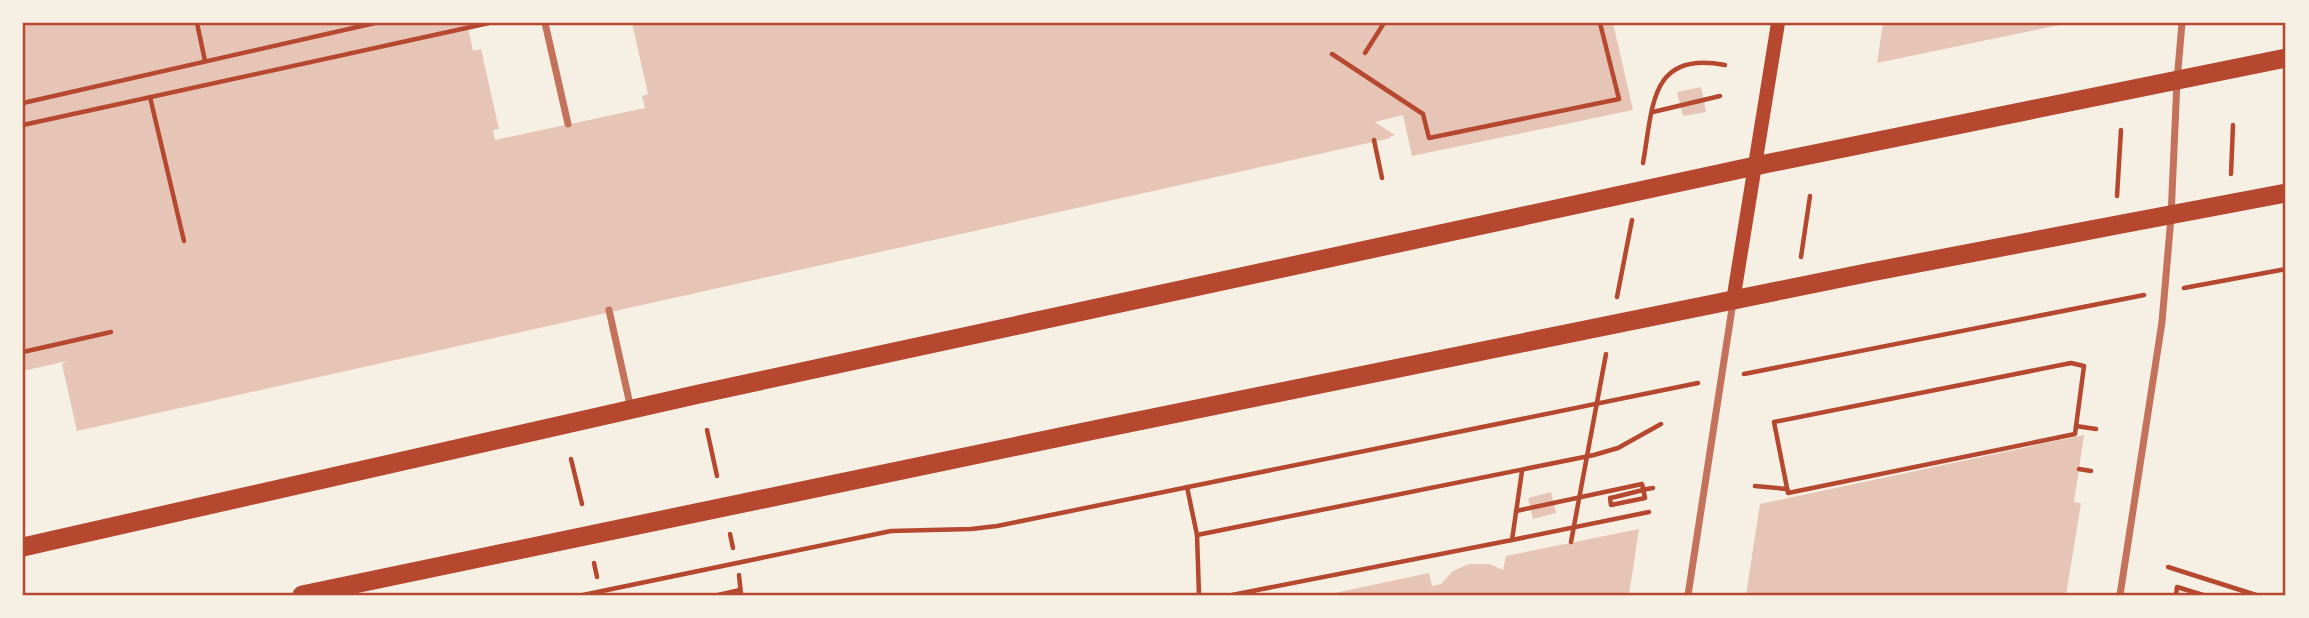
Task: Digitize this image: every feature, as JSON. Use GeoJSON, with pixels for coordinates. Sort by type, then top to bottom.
{"type":"FeatureCollection","features":[{"type":"Feature","properties":{"kind":"highway"},"geometry":{"type":"LineString","coordinates":[[23,547],[631,410],[1755,166],[2286,58]]}},
{"type":"Feature","properties":{"kind":"highway"},"geometry":{"type":"LineString","coordinates":[[302,595],[970,454],[1865,274],[2286,193]]}},
{"type":"Feature","properties":{"kind":"main road"},"geometry":{"type":"LineString","coordinates":[[1733,301],[1778,23]]}},
{"type":"Feature","properties":{"kind":"street"},"geometry":{"type":"LineString","coordinates":[[545,23],[568,124]]}},
{"type":"Feature","properties":{"kind":"street"},"geometry":{"type":"LineString","coordinates":[[2119,595],[2162,322],[2182,23]]}},
{"type":"Feature","properties":{"kind":"street"},"geometry":{"type":"LineString","coordinates":[[1688,595],[1733,301]]}},
{"type":"Feature","properties":{"kind":"street"},"geometry":{"type":"LineString","coordinates":[[608,310],[631,410]]}},
{"type":"Feature","properties":{"kind":"path"},"geometry":{"type":"LineString","coordinates":[[197,23],[205,61]]}},
{"type":"Feature","properties":{"kind":"path"},"geometry":{"type":"LineString","coordinates":[[23,103],[374,23]]}},
{"type":"Feature","properties":{"kind":"path"},"geometry":{"type":"LineString","coordinates":[[23,125],[489,23]]}},
{"type":"Feature","properties":{"kind":"path"},"geometry":{"type":"LineString","coordinates":[[1365,53],[1384,23]]}},
{"type":"Feature","properties":{"kind":"path"},"geometry":{"type":"LineString","coordinates":[[1332,54],[1423,114],[1429,138],[1619,99],[1600,23]]}},
{"type":"Feature","properties":{"kind":"path"},"geometry":{"type":"LineString","coordinates":[[1654,102],[1664,77],[1678,68],[1695,62],[1725,65]]}},
{"type":"Feature","properties":{"kind":"path"},"geometry":{"type":"LineString","coordinates":[[1653,112],[1720,96]]}},
{"type":"Feature","properties":{"kind":"path"},"geometry":{"type":"LineString","coordinates":[[150,97],[184,241]]}},
{"type":"Feature","properties":{"kind":"path"},"geometry":{"type":"LineString","coordinates":[[2231,174],[2233,125]]}},
{"type":"Feature","properties":{"kind":"path"},"geometry":{"type":"LineString","coordinates":[[2117,196],[2121,130]]}},
{"type":"Feature","properties":{"kind":"path"},"geometry":{"type":"LineString","coordinates":[[1374,140],[1382,178]]}},
{"type":"Feature","properties":{"kind":"path"},"geometry":{"type":"LineString","coordinates":[[1801,258],[1810,197]]}},
{"type":"Feature","properties":{"kind":"path"},"geometry":{"type":"LineString","coordinates":[[2200,285],[2286,269]]}},
{"type":"Feature","properties":{"kind":"path"},"geometry":{"type":"LineString","coordinates":[[1757,371],[2133,298]]}},
{"type":"Feature","properties":{"kind":"path"},"geometry":{"type":"LineString","coordinates":[[23,352],[111,332]]}},
{"type":"Feature","properties":{"kind":"path"},"geometry":{"type":"LineString","coordinates":[[2071,363],[2084,366],[2075,433],[1788,493],[1787,489],[1774,422],[2071,363]]}},
{"type":"Feature","properties":{"kind":"path"},"geometry":{"type":"LineString","coordinates":[[583,595],[891,531],[997,526],[1685,386]]}},
{"type":"Feature","properties":{"kind":"path"},"geometry":{"type":"LineString","coordinates":[[1197,535],[1522,471],[1618,448],[1661,424]]}},
{"type":"Feature","properties":{"kind":"path"},"geometry":{"type":"LineString","coordinates":[[2076,426],[2096,429]]}},
{"type":"Feature","properties":{"kind":"path"},"geometry":{"type":"LineString","coordinates":[[707,430],[717,476]]}},
{"type":"Feature","properties":{"kind":"path"},"geometry":{"type":"LineString","coordinates":[[571,459],[582,504]]}},
{"type":"Feature","properties":{"kind":"path"},"geometry":{"type":"LineString","coordinates":[[2079,469],[2091,471]]}},
{"type":"Feature","properties":{"kind":"path"},"geometry":{"type":"LineString","coordinates":[[1512,540],[1522,471]]}},
{"type":"Feature","properties":{"kind":"path"},"geometry":{"type":"LineString","coordinates":[[1516,511],[1642,484],[1645,498],[1611,505],[1610,498],[1615,497],[1653,488]]}},
{"type":"Feature","properties":{"kind":"path"},"geometry":{"type":"LineString","coordinates":[[1755,486],[1787,489]]}},
{"type":"Feature","properties":{"kind":"path"},"geometry":{"type":"LineString","coordinates":[[1187,487],[1197,535],[1199,595]]}},
{"type":"Feature","properties":{"kind":"path"},"geometry":{"type":"LineString","coordinates":[[1232,595],[1650,512]]}},
{"type":"Feature","properties":{"kind":"path"},"geometry":{"type":"LineString","coordinates":[[730,534],[733,548]]}},
{"type":"Feature","properties":{"kind":"path"},"geometry":{"type":"LineString","coordinates":[[594,563],[597,576]]}},
{"type":"Feature","properties":{"kind":"path"},"geometry":{"type":"LineString","coordinates":[[2168,567],[2256,595]]}},
{"type":"Feature","properties":{"kind":"path"},"geometry":{"type":"LineString","coordinates":[[718,595],[741,593],[739,575]]}},
{"type":"Feature","properties":{"kind":"path"},"geometry":{"type":"LineString","coordinates":[[2176,595],[2177,587],[2203,595]]}},
{"type":"Feature","properties":{"kind":"building"},"geometry":{"type":"Polygon","coordinates":[[[23,23],[467,23],[473,51],[481,49],[499,129],[493,130],[495,140],[645,108],[642,96],[648,94],[632,23],[1613,23],[1633,110],[1412,156],[1403,115],[1375,122],[1395,135],[1389,137],[1391,138],[77,431],[62,364],[67,361],[23,371],[23,23]]]}},
{"type":"Feature","properties":{"kind":"building"},"geometry":{"type":"Polygon","coordinates":[[[1883,23],[2064,23],[2064,24],[1877,63],[1883,23]]]}},
{"type":"Feature","properties":{"kind":"building"},"geometry":{"type":"Polygon","coordinates":[[[1701,87],[1706,112],[1683,116],[1677,92],[1701,87]]]}},
{"type":"Feature","properties":{"kind":"building"},"geometry":{"type":"Polygon","coordinates":[[[2084,435],[2074,502],[2081,503],[2066,595],[1746,595],[1760,504],[2084,435]]]}},
{"type":"Feature","properties":{"kind":"building"},"geometry":{"type":"Polygon","coordinates":[[[1551,492],[1556,513],[1533,519],[1528,498],[1551,492]]]}},
{"type":"Feature","properties":{"kind":"building"},"geometry":{"type":"Polygon","coordinates":[[[1639,529],[1629,595],[1325,595],[1429,573],[1432,586],[1441,584],[1453,571],[1469,564],[1490,564],[1503,570],[1506,556],[1639,529]]]}}]}
